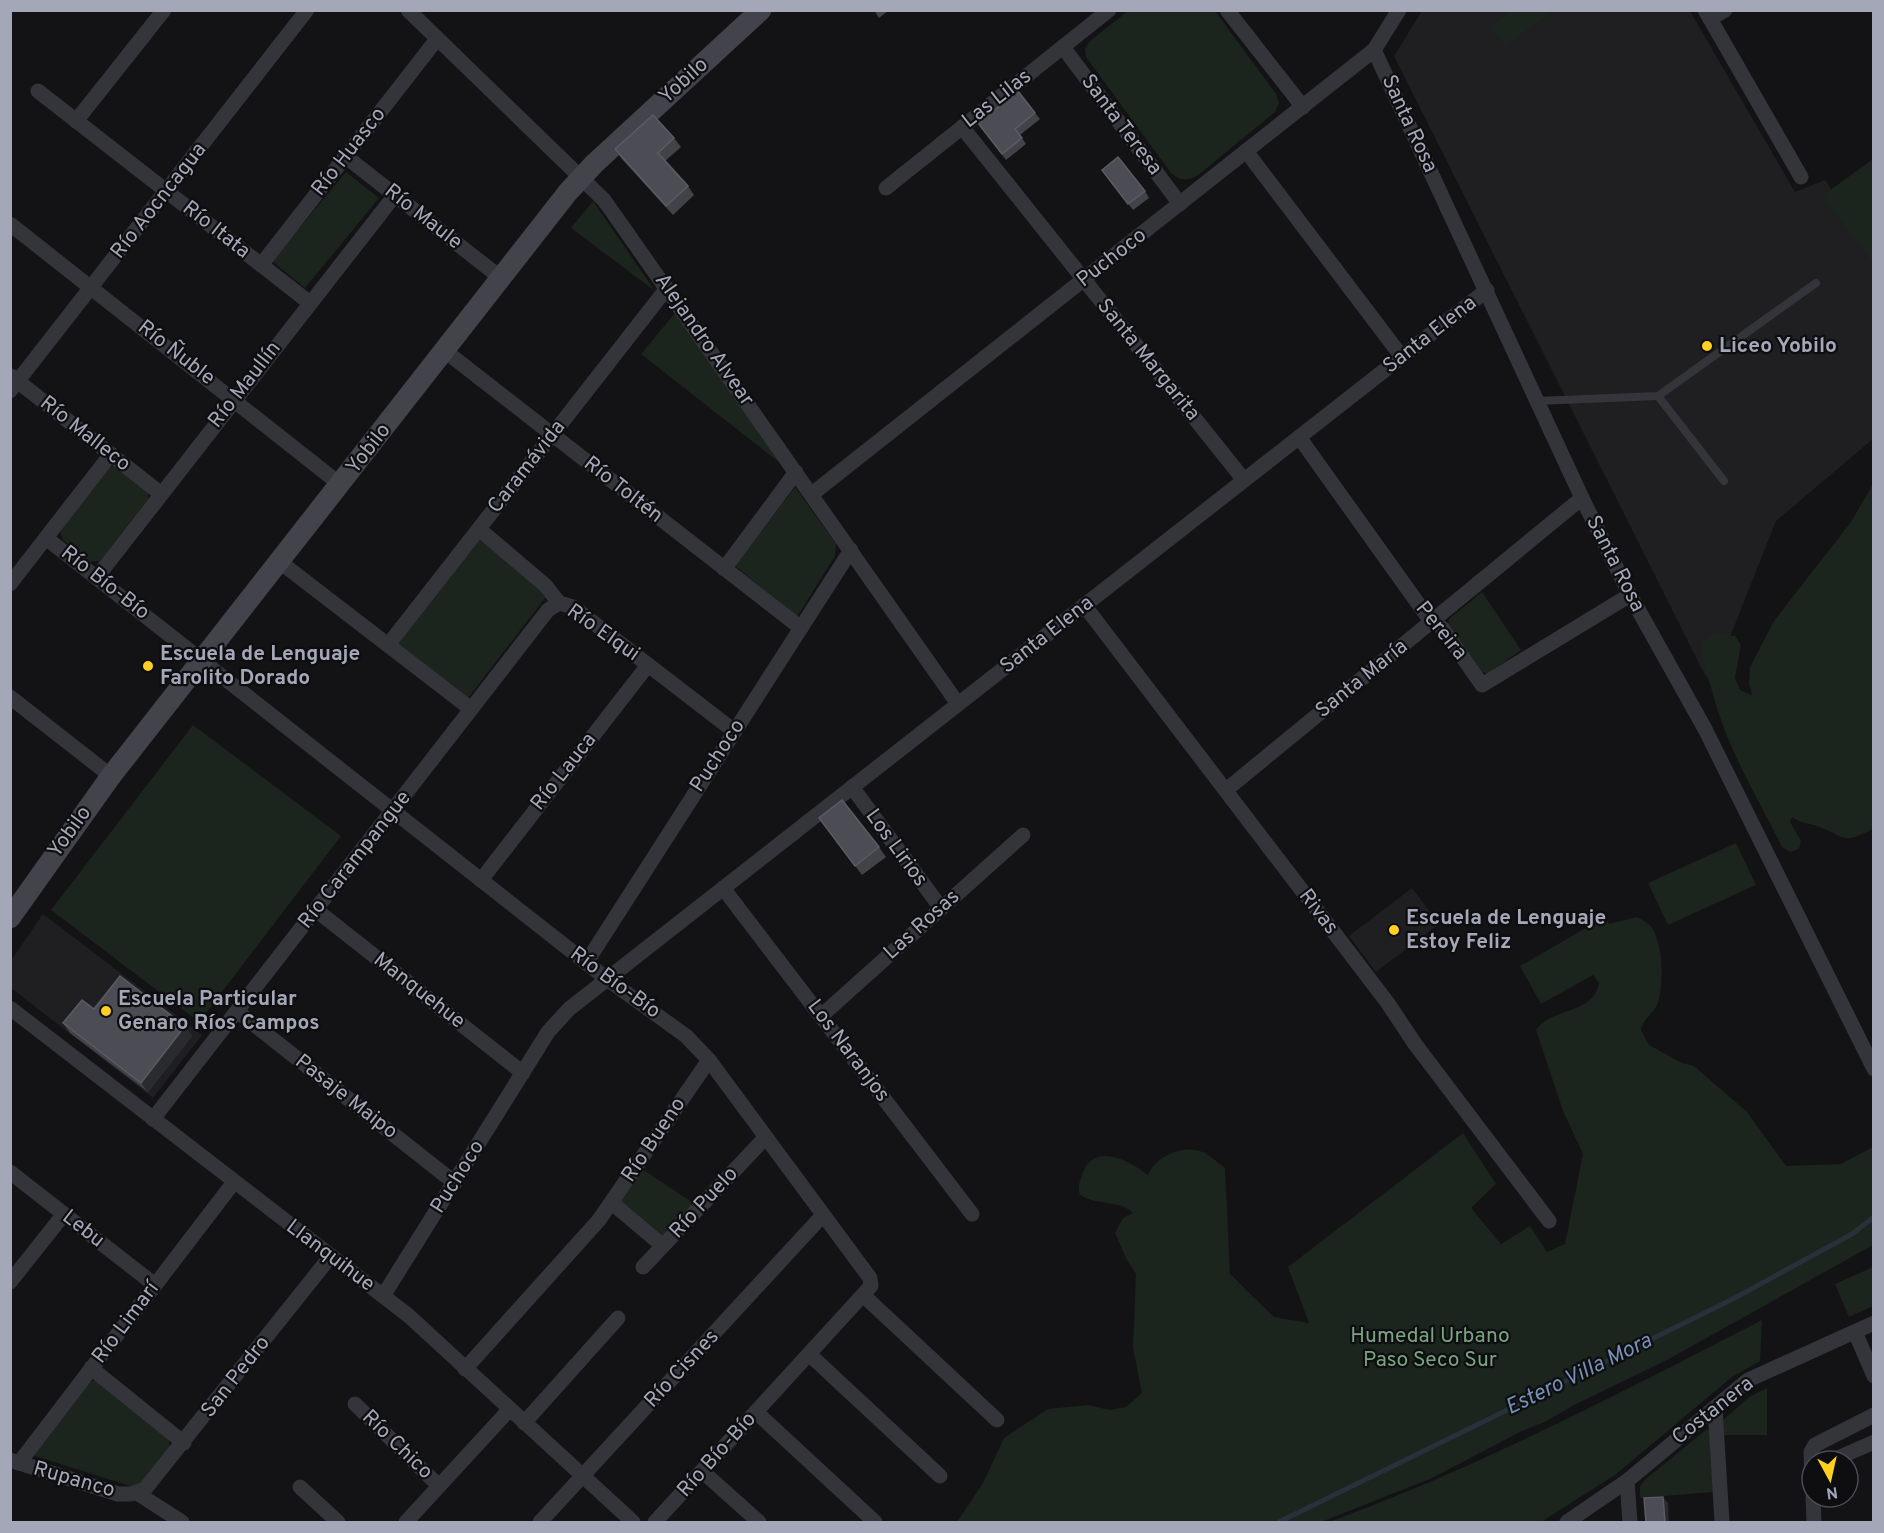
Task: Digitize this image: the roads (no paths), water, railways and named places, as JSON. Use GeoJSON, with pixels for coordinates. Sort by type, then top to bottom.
{"type":"FeatureCollection","features":[{"type":"Feature","properties":{"kind":"main road","name":"Yobilo"},"geometry":{"type":"LineString","coordinates":[[10,918],[111,776],[580,178],[761,10]]}},
{"type":"Feature","properties":{"kind":"street"},"geometry":{"type":"LineString","coordinates":[[76,121],[164,10]]}},
{"type":"Feature","properties":{"kind":"street","name":"Río Aocncagua"},"geometry":{"type":"LineString","coordinates":[[13,383],[92,287],[307,10]]}},
{"type":"Feature","properties":{"kind":"street","name":"Alejandro Alvear"},"geometry":{"type":"LineString","coordinates":[[408,10],[604,200],[958,704]]}},
{"type":"Feature","properties":{"kind":"street","name":"Las Lilas"},"geometry":{"type":"LineString","coordinates":[[886,188],[1109,10]]}},
{"type":"Feature","properties":{"kind":"street"},"geometry":{"type":"LineString","coordinates":[[1227,10],[1303,107]]}},
{"type":"Feature","properties":{"kind":"street","name":"Puchoco"},"geometry":{"type":"LineString","coordinates":[[812,494],[1374,51],[1399,10]]}},
{"type":"Feature","properties":{"kind":"street"},"geometry":{"type":"LineString","coordinates":[[1725,10],[1708,15],[1801,177]]}},
{"type":"Feature","properties":{"kind":"street","name":"Río Huasco"},"geometry":{"type":"LineString","coordinates":[[261,265],[437,39]]}},
{"type":"Feature","properties":{"kind":"street","name":"Santa Teresa"},"geometry":{"type":"LineString","coordinates":[[1063,47],[1180,204]]}},
{"type":"Feature","properties":{"kind":"street","name":"Santa Rosa"},"geometry":{"type":"LineString","coordinates":[[1374,51],[1582,498],[1630,595],[1705,729],[1874,1069]]}},
{"type":"Feature","properties":{"kind":"street","name":"Río Itata"},"geometry":{"type":"LineString","coordinates":[[38,91],[310,303]]}},
{"type":"Feature","properties":{"kind":"street","name":"Santa Margarita"},"geometry":{"type":"LineString","coordinates":[[962,127],[1244,480]]}},
{"type":"Feature","properties":{"kind":"street"},"geometry":{"type":"LineString","coordinates":[[1246,151],[1402,357]]}},
{"type":"Feature","properties":{"kind":"street","name":"Río Maule"},"geometry":{"type":"LineString","coordinates":[[345,156],[501,278]]}},
{"type":"Feature","properties":{"kind":"street","name":"Río Maullín"},"geometry":{"type":"LineString","coordinates":[[96,577],[395,195]]}},
{"type":"Feature","properties":{"kind":"street","name":"Río Ñuble"},"geometry":{"type":"LineString","coordinates":[[10,224],[341,485]]}},
{"type":"Feature","properties":{"kind":"street","name":"Caramávida"},"geometry":{"type":"LineString","coordinates":[[388,645],[667,288]]}},
{"type":"Feature","properties":{"kind":"street","name":"Santa Elena"},"geometry":{"type":"LineString","coordinates":[[607,979],[1487,290]]}},
{"type":"Feature","properties":{"kind":"street","name":"Río Toltén"},"geometry":{"type":"LineString","coordinates":[[445,351],[801,628]]}},
{"type":"Feature","properties":{"kind":"street","name":"Río Malleco"},"geometry":{"type":"LineString","coordinates":[[13,383],[111,454],[160,493]]}},
{"type":"Feature","properties":{"kind":"street","name":"Pereira"},"geometry":{"type":"LineString","coordinates":[[1299,437],[1426,616],[1443,629],[1482,685],[1630,595]]}},
{"type":"Feature","properties":{"kind":"street"},"geometry":{"type":"LineString","coordinates":[[10,584],[111,454]]}},
{"type":"Feature","properties":{"kind":"street"},"geometry":{"type":"LineString","coordinates":[[724,568],[796,472]]}},
{"type":"Feature","properties":{"kind":"street","name":"Santa María"},"geometry":{"type":"LineString","coordinates":[[1226,790],[1582,498]]}},
{"type":"Feature","properties":{"kind":"street","name":"Río Elqui"},"geometry":{"type":"LineString","coordinates":[[479,529],[553,591],[559,603],[573,607],[734,731]]}},
{"type":"Feature","properties":{"kind":"street","name":"Río Bío-Bío"},"geometry":{"type":"LineString","coordinates":[[46,538],[586,963],[679,1030],[709,1060],[870,1278],[871,1286],[655,1522]]}},
{"type":"Feature","properties":{"kind":"street","name":"Puchoco"},"geometry":{"type":"LineString","coordinates":[[586,963],[851,550]]}},
{"type":"Feature","properties":{"kind":"street"},"geometry":{"type":"LineString","coordinates":[[280,562],[471,709]]}},
{"type":"Feature","properties":{"kind":"street","name":"Río Carampangue"},"geometry":{"type":"LineString","coordinates":[[153,1119],[548,610],[559,603]]}},
{"type":"Feature","properties":{"kind":"street","name":"Rivas"},"geometry":{"type":"LineString","coordinates":[[1084,605],[1226,790],[1549,1221]]}},
{"type":"Feature","properties":{"kind":"street","name":"Río Lauca"},"geometry":{"type":"LineString","coordinates":[[481,880],[648,664]]}},
{"type":"Feature","properties":{"kind":"street"},"geometry":{"type":"LineString","coordinates":[[10,697],[111,776]]}},
{"type":"Feature","properties":{"kind":"street","name":"Los Lirios"},"geometry":{"type":"LineString","coordinates":[[852,787],[941,908]]}},
{"type":"Feature","properties":{"kind":"street","name":"Las Rosas"},"geometry":{"type":"LineString","coordinates":[[821,1016],[1023,835]]}},
{"type":"Feature","properties":{"kind":"street","name":"Los Naranjos"},"geometry":{"type":"LineString","coordinates":[[723,888],[972,1214]]}},
{"type":"Feature","properties":{"kind":"street","name":"Manquehue"},"geometry":{"type":"LineString","coordinates":[[315,910],[523,1072]]}},
{"type":"Feature","properties":{"kind":"street","name":"Puchoco"},"geometry":{"type":"LineString","coordinates":[[383,1296],[558,1020],[607,979]]}},
{"type":"Feature","properties":{"kind":"street","name":"Llanquihue"},"geometry":{"type":"LineString","coordinates":[[10,1008],[422,1327],[582,1478],[633,1522]]}},
{"type":"Feature","properties":{"kind":"street","name":"Pasaje Maipo"},"geometry":{"type":"LineString","coordinates":[[237,1011],[455,1183]]}},
{"type":"Feature","properties":{"kind":"street","name":"Río Bueno"},"geometry":{"type":"LineString","coordinates":[[465,1369],[612,1203],[709,1060]]}},
{"type":"Feature","properties":{"kind":"street","name":"Río Puelo"},"geometry":{"type":"LineString","coordinates":[[643,1267],[765,1138]]}},
{"type":"Feature","properties":{"kind":"street","name":"Lebu"},"geometry":{"type":"LineString","coordinates":[[10,1172],[155,1285]]}},
{"type":"Feature","properties":{"kind":"street","name":"Río Limarí"},"geometry":{"type":"LineString","coordinates":[[15,1462],[91,1368],[234,1182]]}},
{"type":"Feature","properties":{"kind":"street"},"geometry":{"type":"LineString","coordinates":[[612,1203],[663,1246]]}},
{"type":"Feature","properties":{"kind":"street"},"geometry":{"type":"LineString","coordinates":[[10,1282],[64,1214]]}},
{"type":"Feature","properties":{"kind":"street","name":"Río Cisnes"},"geometry":{"type":"LineString","coordinates":[[540,1522],[823,1215]]}},
{"type":"Feature","properties":{"kind":"street","name":"San Pedro"},"geometry":{"type":"LineString","coordinates":[[137,1493],[152,1483],[330,1257]]}},
{"type":"Feature","properties":{"kind":"street"},"geometry":{"type":"LineString","coordinates":[[863,1295],[997,1420]]}},
{"type":"Feature","properties":{"kind":"street"},"geometry":{"type":"LineString","coordinates":[[524,1424],[618,1318]]}},
{"type":"Feature","properties":{"kind":"street","name":"Costanera"},"geometry":{"type":"LineString","coordinates":[[1567,1522],[1627,1481],[1755,1377],[1874,1323]]}},
{"type":"Feature","properties":{"kind":"street"},"geometry":{"type":"LineString","coordinates":[[1855,1332],[1874,1376]]}},
{"type":"Feature","properties":{"kind":"street"},"geometry":{"type":"LineString","coordinates":[[809,1354],[940,1476]]}},
{"type":"Feature","properties":{"kind":"street"},"geometry":{"type":"LineString","coordinates":[[91,1368],[184,1443]]}},
{"type":"Feature","properties":{"kind":"street","name":"Río Chico"},"geometry":{"type":"LineString","coordinates":[[355,1404],[439,1486]]}},
{"type":"Feature","properties":{"kind":"street"},"geometry":{"type":"LineString","coordinates":[[1715,1408],[1722,1522]]}},
{"type":"Feature","properties":{"kind":"street"},"geometry":{"type":"LineString","coordinates":[[406,1522],[509,1410]]}},
{"type":"Feature","properties":{"kind":"street"},"geometry":{"type":"LineString","coordinates":[[756,1412],[875,1522]]}},
{"type":"Feature","properties":{"kind":"street"},"geometry":{"type":"LineString","coordinates":[[1812,1449],[1815,1444],[1874,1414]]}},
{"type":"Feature","properties":{"kind":"street"},"geometry":{"type":"LineString","coordinates":[[1858,1449],[1874,1442]]}},
{"type":"Feature","properties":{"kind":"street","name":"Rupanco"},"geometry":{"type":"LineString","coordinates":[[15,1462],[118,1494],[137,1493]]}},
{"type":"Feature","properties":{"kind":"street"},"geometry":{"type":"LineString","coordinates":[[702,1471],[759,1522]]}},
{"type":"Feature","properties":{"kind":"street"},"geometry":{"type":"LineString","coordinates":[[1627,1481],[1630,1522]]}},
{"type":"Feature","properties":{"kind":"street"},"geometry":{"type":"LineString","coordinates":[[300,1487],[338,1522]]}},
{"type":"Feature","properties":{"kind":"street"},"geometry":{"type":"LineString","coordinates":[[137,1493],[182,1522]]}},
{"type":"Feature","properties":{"kind":"lane"},"geometry":{"type":"LineString","coordinates":[[1537,401],[1658,396],[1816,283]]}},
{"type":"Feature","properties":{"kind":"lane"},"geometry":{"type":"LineString","coordinates":[[1658,396],[1724,481]]}},
{"type":"Feature","properties":{"kind":"waterway","name":"Estero Villa Mora"},"geometry":{"type":"LineString","coordinates":[[1279,1522],[1731,1300],[1852,1234],[1874,1217]]}},
{"type":"Feature","properties":{"kind":"place","name":"Liceo Yobilo"},"geometry":{"type":"Point","coordinates":[1707,346]}},
{"type":"Feature","properties":{"kind":"place","name":"Escuela de Lenguaje Farolito Dorado"},"geometry":{"type":"Point","coordinates":[148,666]}},
{"type":"Feature","properties":{"kind":"place","name":"Escuela de Lenguaje Estoy Feliz"},"geometry":{"type":"Point","coordinates":[1394,930]}},
{"type":"Feature","properties":{"kind":"place","name":"Escuela Particular Genaro Ríos Campos"},"geometry":{"type":"Point","coordinates":[106,1011]}},
{"type":"Feature","properties":{"kind":"park label","name":"Humedal Urbano Paso Seco Sur"},"geometry":{"type":"Point","coordinates":[1430,1348]}}]}
